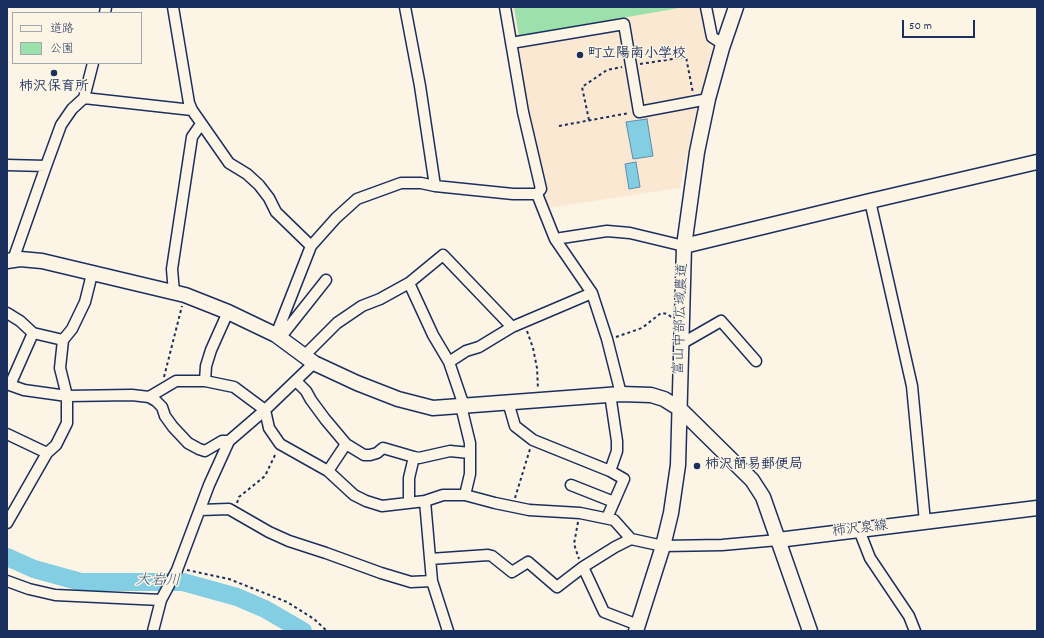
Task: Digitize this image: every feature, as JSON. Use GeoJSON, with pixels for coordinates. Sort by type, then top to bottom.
{"type":"FeatureCollection","features":[{"type":"Feature","properties":{"kind":"street"},"geometry":{"type":"LineString","coordinates":[[173,7],[189,103],[192,110],[229,163],[247,174],[259,185],[269,198],[276,212],[311,246]]}},
{"type":"Feature","properties":{"kind":"street"},"geometry":{"type":"LineString","coordinates":[[404,7],[420,86],[435,186]]}},
{"type":"Feature","properties":{"kind":"street"},"geometry":{"type":"LineString","coordinates":[[278,337],[311,246],[336,218],[357,199],[401,183],[421,183],[435,186],[513,194],[536,194],[541,189],[523,112],[505,7]]}},
{"type":"Feature","properties":{"kind":"street"},"geometry":{"type":"LineString","coordinates":[[706,7],[712,37],[723,44]]}},
{"type":"Feature","properties":{"kind":"street","name":"富山中部広域農道"},"geometry":{"type":"LineString","coordinates":[[637,628],[663,546],[671,513],[678,465],[684,246],[697,152],[702,100],[736,7]]}},
{"type":"Feature","properties":{"kind":"street"},"geometry":{"type":"LineString","coordinates":[[512,44],[624,24],[638,112],[702,100]]}},
{"type":"Feature","properties":{"kind":"street"},"geometry":{"type":"LineString","coordinates":[[10,261],[61,125],[72,109],[84,98],[92,64]]}},
{"type":"Feature","properties":{"kind":"street"},"geometry":{"type":"LineString","coordinates":[[84,98],[192,110]]}},
{"type":"Feature","properties":{"kind":"street"},"geometry":{"type":"LineString","coordinates":[[179,294],[172,269],[192,137],[201,124]]}},
{"type":"Feature","properties":{"kind":"street"},"geometry":{"type":"LineString","coordinates":[[555,239],[607,231],[630,233],[684,246],[1037,162]]}},
{"type":"Feature","properties":{"kind":"street"},"geometry":{"type":"LineString","coordinates":[[7,165],[46,166]]}},
{"type":"Feature","properties":{"kind":"street"},"geometry":{"type":"LineString","coordinates":[[536,194],[555,239],[592,293],[607,339],[615,394],[617,441],[617,451],[610,471]]}},
{"type":"Feature","properties":{"kind":"street"},"geometry":{"type":"LineString","coordinates":[[870,201],[912,386],[925,522]]}},
{"type":"Feature","properties":{"kind":"street"},"geometry":{"type":"LineString","coordinates":[[153,631],[161,600],[178,569],[200,510],[229,441],[296,381],[309,360],[337,323],[362,306],[380,299],[409,283],[443,255],[512,327]]}},
{"type":"Feature","properties":{"kind":"street"},"geometry":{"type":"LineString","coordinates":[[10,261],[20,259],[42,261],[179,294],[228,312],[278,337],[309,360],[357,383],[398,399],[433,408],[615,394],[651,395],[664,399],[680,409],[752,480],[763,497],[810,631]]}},
{"type":"Feature","properties":{"kind":"street"},"geometry":{"type":"LineString","coordinates":[[7,522],[47,452],[56,445],[67,423],[67,396],[60,368],[63,340],[72,329],[84,302],[92,274]]}},
{"type":"Feature","properties":{"kind":"street"},"geometry":{"type":"LineString","coordinates":[[278,337],[326,280]]}},
{"type":"Feature","properties":{"kind":"street"},"geometry":{"type":"LineString","coordinates":[[409,283],[433,335],[449,362],[462,406],[470,443],[470,474],[465,495]]}},
{"type":"Feature","properties":{"kind":"street"},"geometry":{"type":"LineString","coordinates":[[449,362],[466,350],[479,347],[512,327],[592,293]]}},
{"type":"Feature","properties":{"kind":"street"},"geometry":{"type":"LineString","coordinates":[[205,381],[206,366],[211,350],[228,312]]}},
{"type":"Feature","properties":{"kind":"street"},"geometry":{"type":"LineString","coordinates":[[7,313],[20,321],[33,333],[63,340]]}},
{"type":"Feature","properties":{"kind":"street"},"geometry":{"type":"LineString","coordinates":[[681,344],[721,321],[756,361]]}},
{"type":"Feature","properties":{"kind":"street"},"geometry":{"type":"LineString","coordinates":[[33,333],[8,384],[24,390],[67,396],[132,395],[149,398],[156,401],[162,407],[165,416],[188,443],[199,449],[204,451],[222,441],[229,441]]}},
{"type":"Feature","properties":{"kind":"street"},"geometry":{"type":"LineString","coordinates":[[149,398],[176,381],[205,381],[234,387],[264,410],[269,428],[280,444],[328,471],[354,495],[382,506],[425,501],[443,495],[465,495],[529,510],[580,513],[607,518],[614,520],[631,539],[663,546],[722,545],[778,540]]}},
{"type":"Feature","properties":{"kind":"street"},"geometry":{"type":"LineString","coordinates":[[296,381],[306,391],[325,419],[346,444],[364,455],[377,453],[383,448],[419,458],[450,451],[470,453]]}},
{"type":"Feature","properties":{"kind":"street"},"geometry":{"type":"LineString","coordinates":[[508,402],[515,426],[533,440],[610,471],[624,479],[607,518]]}},
{"type":"Feature","properties":{"kind":"street"},"geometry":{"type":"LineString","coordinates":[[7,434],[47,452]]}},
{"type":"Feature","properties":{"kind":"street"},"geometry":{"type":"LineString","coordinates":[[328,471],[346,444]]}},
{"type":"Feature","properties":{"kind":"street"},"geometry":{"type":"LineString","coordinates":[[409,503],[409,478],[414,457]]}},
{"type":"Feature","properties":{"kind":"street"},"geometry":{"type":"LineString","coordinates":[[571,485],[614,502]]}},
{"type":"Feature","properties":{"kind":"street"},"geometry":{"type":"LineString","coordinates":[[425,501],[432,581],[448,631]]}},
{"type":"Feature","properties":{"kind":"street"},"geometry":{"type":"LineString","coordinates":[[200,510],[229,508],[269,532],[289,541],[326,552],[380,573],[412,582],[432,581]]}},
{"type":"Feature","properties":{"kind":"street","name":"柿沢泉線"},"geometry":{"type":"LineString","coordinates":[[778,540],[1037,508]]}},
{"type":"Feature","properties":{"kind":"street"},"geometry":{"type":"LineString","coordinates":[[859,530],[870,558],[909,616],[915,631]]}},
{"type":"Feature","properties":{"kind":"street"},"geometry":{"type":"LineString","coordinates":[[430,560],[488,555],[492,556],[512,572],[528,562],[557,587],[583,567],[631,539]]}},
{"type":"Feature","properties":{"kind":"street"},"geometry":{"type":"LineString","coordinates":[[583,567],[604,612],[637,628]]}},
{"type":"Feature","properties":{"kind":"street"},"geometry":{"type":"LineString","coordinates":[[7,581],[29,589],[55,595],[161,600]]}},
{"type":"Feature","properties":{"kind":"path"},"geometry":{"type":"LineString","coordinates":[[589,120],[582,87],[607,70],[631,65],[686,57],[702,100]]}},
{"type":"Feature","properties":{"kind":"path"},"geometry":{"type":"LineString","coordinates":[[559,126],[638,112]]}},
{"type":"Feature","properties":{"kind":"path"},"geometry":{"type":"LineString","coordinates":[[161,390],[179,294]]}},
{"type":"Feature","properties":{"kind":"path"},"geometry":{"type":"LineString","coordinates":[[607,339],[642,328],[661,313],[668,314],[682,325]]}},
{"type":"Feature","properties":{"kind":"path"},"geometry":{"type":"LineString","coordinates":[[524,322],[533,348],[537,368],[538,400]]}},
{"type":"Feature","properties":{"kind":"path"},"geometry":{"type":"LineString","coordinates":[[512,506],[533,440]]}},
{"type":"Feature","properties":{"kind":"path"},"geometry":{"type":"LineString","coordinates":[[233,511],[239,497],[265,476],[280,444]]}},
{"type":"Feature","properties":{"kind":"path"},"geometry":{"type":"LineString","coordinates":[[580,513],[574,544],[583,567]]}},
{"type":"Feature","properties":{"kind":"path"},"geometry":{"type":"LineString","coordinates":[[178,569],[229,579],[288,602],[314,620],[326,631]]}},
{"type":"Feature","properties":{"kind":"shaded area"},"geometry":{"type":"Polygon","coordinates":[[[510,7],[703,7],[712,50],[697,108],[680,188],[548,208],[540,185],[510,7]]]}},
{"type":"Feature","properties":{"kind":"green space"},"geometry":{"type":"Polygon","coordinates":[[[514,7],[685,7],[519,36],[514,7]]]}},
{"type":"Feature","properties":{"kind":"water"},"geometry":{"type":"Polygon","coordinates":[[[647,119],[653,156],[633,159],[626,122],[647,119]]]}},
{"type":"Feature","properties":{"kind":"water"},"geometry":{"type":"Polygon","coordinates":[[[636,162],[640,187],[629,189],[625,164],[636,162]]]}},
{"type":"Feature","properties":{"kind":"waterway","name":"大岩川"},"geometry":{"type":"LineString","coordinates":[[7,557],[34,569],[81,582],[183,582],[237,597],[265,609],[303,631]]}},
{"type":"Feature","properties":{"kind":"place","name":"町立陽南小学校"},"geometry":{"type":"Point","coordinates":[580,55]}},
{"type":"Feature","properties":{"kind":"place","name":"柿沢保育所"},"geometry":{"type":"Point","coordinates":[54,73]}},
{"type":"Feature","properties":{"kind":"place","name":"柿沢簡易郵便局"},"geometry":{"type":"Point","coordinates":[697,466]}}]}
